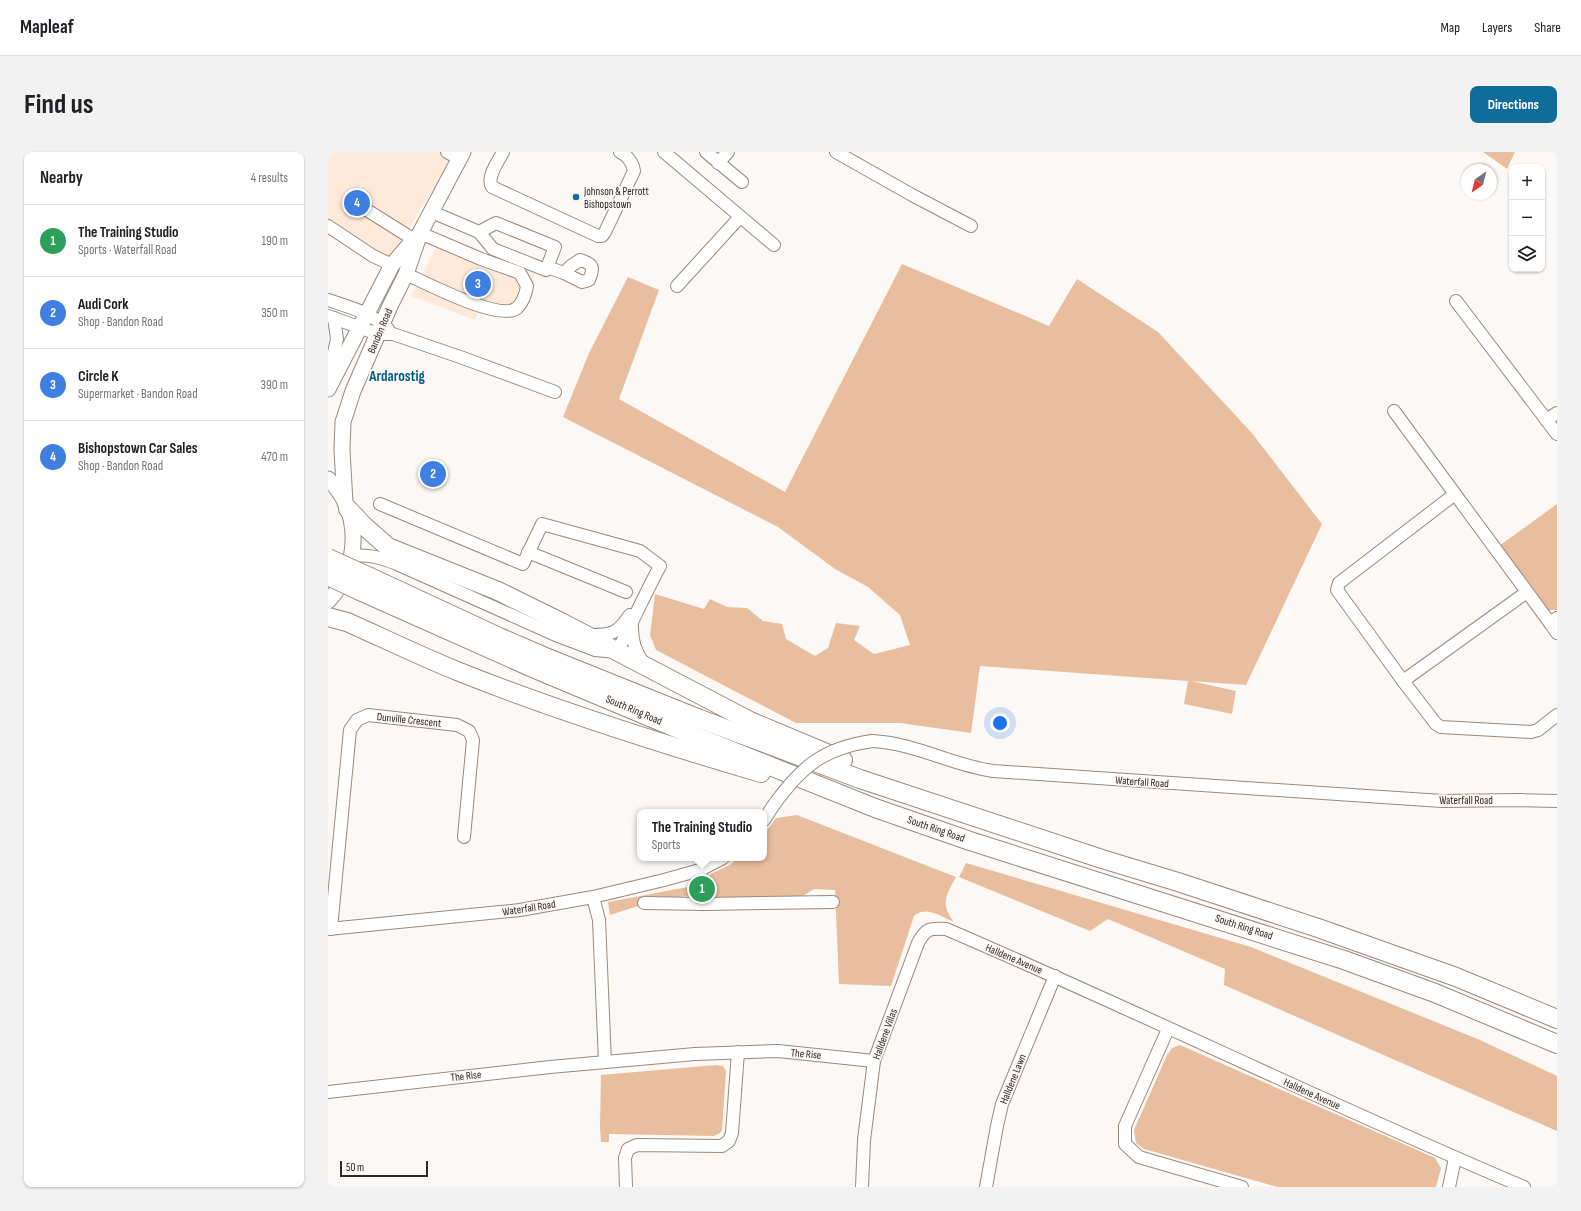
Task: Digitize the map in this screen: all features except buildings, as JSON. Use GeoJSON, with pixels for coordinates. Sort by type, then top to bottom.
{"type":"FeatureCollection","features":[{"type":"Feature","properties":{"kind":"highway"},"geometry":{"type":"LineString","coordinates":[[346,506],[363,525],[388,547],[498,591],[586,635],[750,721],[992,822]]}},
{"type":"Feature","properties":{"kind":"highway","name":"South Ring Road"},"geometry":{"type":"LineString","coordinates":[[328,558],[365,584],[535,669],[695,736],[875,808],[970,841],[1344,960],[1435,994],[1557,1044]]}},
{"type":"Feature","properties":{"kind":"highway","name":"South Ring Road"},"geometry":{"type":"LineString","coordinates":[[328,576],[365,584],[700,719],[860,779],[1332,933],[1456,977],[1557,1019]]}},
{"type":"Feature","properties":{"kind":"highway"},"geometry":{"type":"LineString","coordinates":[[328,617],[347,622],[457,671],[628,733],[875,808]]}},
{"type":"Feature","properties":{"kind":"main road","name":"Bandon Road"},"geometry":{"type":"LineString","coordinates":[[328,389],[392,265],[417,236],[432,212],[456,154]]}},
{"type":"Feature","properties":{"kind":"main road","name":"Bandon Road"},"geometry":{"type":"LineString","coordinates":[[346,506],[342,450],[343,422],[353,391],[384,330],[406,274],[417,236]]}},
{"type":"Feature","properties":{"kind":"main road"},"geometry":{"type":"LineString","coordinates":[[328,479],[334,485],[346,506],[352,525],[354,540],[352,556],[344,580],[328,601]]}},
{"type":"Feature","properties":{"kind":"street"},"geometry":{"type":"LineString","coordinates":[[503,152],[490,179],[492,188],[598,236],[602,236],[605,232],[634,171],[634,167],[628,158],[620,152]]}},
{"type":"Feature","properties":{"kind":"street"},"geometry":{"type":"LineString","coordinates":[[664,152],[774,245]]}},
{"type":"Feature","properties":{"kind":"street"},"geometry":{"type":"LineString","coordinates":[[706,152],[742,182]]}},
{"type":"Feature","properties":{"kind":"street"},"geometry":{"type":"LineString","coordinates":[[718,163],[728,152]]}},
{"type":"Feature","properties":{"kind":"street"},"geometry":{"type":"LineString","coordinates":[[836,152],[971,226]]}},
{"type":"Feature","properties":{"kind":"street"},"geometry":{"type":"LineString","coordinates":[[354,202],[417,236],[520,273],[527,286],[525,296],[517,308],[507,312],[482,307],[406,274]]}},
{"type":"Feature","properties":{"kind":"street"},"geometry":{"type":"LineString","coordinates":[[432,212],[479,232],[493,248],[546,270],[555,247],[496,223],[479,232]]}},
{"type":"Feature","properties":{"kind":"street"},"geometry":{"type":"LineString","coordinates":[[677,286],[740,216]]}},
{"type":"Feature","properties":{"kind":"street"},"geometry":{"type":"LineString","coordinates":[[328,226],[373,256],[392,265]]}},
{"type":"Feature","properties":{"kind":"street"},"geometry":{"type":"LineString","coordinates":[[547,267],[564,273]]}},
{"type":"Feature","properties":{"kind":"street"},"geometry":{"type":"LineString","coordinates":[[328,300],[366,314],[384,330]]}},
{"type":"Feature","properties":{"kind":"street"},"geometry":{"type":"LineString","coordinates":[[1456,301],[1557,434]]}},
{"type":"Feature","properties":{"kind":"street"},"geometry":{"type":"LineString","coordinates":[[331,317],[360,328],[384,330],[555,392]]}},
{"type":"Feature","properties":{"kind":"street"},"geometry":{"type":"LineString","coordinates":[[328,380],[337,339],[331,317]]}},
{"type":"Feature","properties":{"kind":"street"},"geometry":{"type":"LineString","coordinates":[[1394,411],[1527,592],[1553,620],[1557,633]]}},
{"type":"Feature","properties":{"kind":"street"},"geometry":{"type":"LineString","coordinates":[[1546,420],[1557,413]]}},
{"type":"Feature","properties":{"kind":"street"},"geometry":{"type":"LineString","coordinates":[[1455,494],[1339,583],[1337,590],[1436,724],[1441,727],[1531,732],[1538,730],[1557,715]]}},
{"type":"Feature","properties":{"kind":"street"},"geometry":{"type":"LineString","coordinates":[[352,556],[376,556],[558,636],[595,650],[617,652],[660,566],[640,551],[542,524],[523,564],[380,504]]}},
{"type":"Feature","properties":{"kind":"street"},"geometry":{"type":"LineString","coordinates":[[528,552],[626,592]]}},
{"type":"Feature","properties":{"kind":"street"},"geometry":{"type":"LineString","coordinates":[[1404,681],[1527,592]]}},
{"type":"Feature","properties":{"kind":"street"},"geometry":{"type":"LineString","coordinates":[[586,635],[606,635],[614,633],[623,626],[641,602]]}},
{"type":"Feature","properties":{"kind":"street"},"geometry":{"type":"LineString","coordinates":[[632,624],[632,640],[636,652],[644,666]]}},
{"type":"Feature","properties":{"kind":"street","name":"Dunville Crescent"},"geometry":{"type":"LineString","coordinates":[[329,929],[350,730],[358,720],[368,715],[457,725],[468,731],[473,740],[464,837]]}},
{"type":"Feature","properties":{"kind":"street","name":"Waterfall Road"},"geometry":{"type":"LineString","coordinates":[[767,815],[793,780],[803,770],[820,758],[844,747],[872,741],[888,742],[923,750],[965,766],[993,771],[1442,801],[1557,801]]}},
{"type":"Feature","properties":{"kind":"street","name":"Waterfall Road"},"geometry":{"type":"LineString","coordinates":[[329,929],[520,910],[593,897],[700,870],[717,861]]}},
{"type":"Feature","properties":{"kind":"street"},"geometry":{"type":"LineString","coordinates":[[700,870],[705,904]]}},
{"type":"Feature","properties":{"kind":"street"},"geometry":{"type":"LineString","coordinates":[[593,897],[599,928],[605,1062]]}},
{"type":"Feature","properties":{"kind":"street"},"geometry":{"type":"LineString","coordinates":[[644,903],[705,904],[833,902]]}},
{"type":"Feature","properties":{"kind":"street","name":"Halldene Villas"},"geometry":{"type":"LineString","coordinates":[[865,1186],[864,1140],[874,1060],[923,934],[932,928],[946,930]]}},
{"type":"Feature","properties":{"kind":"street","name":"Halldene Avenue"},"geometry":{"type":"LineString","coordinates":[[946,930],[1055,976],[1168,1029],[1455,1158],[1524,1187]]}},
{"type":"Feature","properties":{"kind":"street","name":"Halldene Lawn"},"geometry":{"type":"LineString","coordinates":[[986,1187],[1002,1104],[1055,976]]}},
{"type":"Feature","properties":{"kind":"street"},"geometry":{"type":"LineString","coordinates":[[1168,1029],[1124,1126],[1125,1144],[1139,1157],[1242,1187]]}},
{"type":"Feature","properties":{"kind":"street"},"geometry":{"type":"LineString","coordinates":[[626,1187],[625,1158],[628,1149],[637,1144],[722,1146],[729,1141],[732,1133],[738,1052]]}},
{"type":"Feature","properties":{"kind":"street","name":"The Rise"},"geometry":{"type":"LineString","coordinates":[[328,1092],[605,1062],[695,1054],[796,1052],[874,1060]]}},
{"type":"Feature","properties":{"kind":"street"},"geometry":{"type":"LineString","coordinates":[[1449,1187],[1455,1158]]}},
{"type":"Feature","properties":{"kind":"shaded area"},"geometry":{"type":"Polygon","coordinates":[[[328,152],[456,152],[384,269],[328,234],[328,152]]]}},
{"type":"Feature","properties":{"kind":"shaded area"},"geometry":{"type":"Polygon","coordinates":[[[1483,152],[1515,152],[1507,169],[1483,152]]]}},
{"type":"Feature","properties":{"kind":"shaded area"},"geometry":{"type":"Polygon","coordinates":[[[442,237],[534,273],[534,286],[520,312],[479,310],[475,320],[411,296],[442,237]]]}},
{"type":"Feature","properties":{"kind":"shaded area"},"geometry":{"type":"Polygon","coordinates":[[[902,264],[1049,326],[1077,279],[1158,332],[1251,432],[1322,524],[1246,685],[1191,681],[1236,691],[1232,714],[1184,704],[1188,681],[980,666],[971,733],[900,723],[796,723],[656,650],[650,635],[655,594],[704,609],[710,599],[727,607],[747,608],[763,621],[782,624],[786,639],[815,656],[828,648],[836,623],[860,626],[854,640],[874,654],[910,645],[900,615],[868,587],[835,569],[778,527],[563,417],[589,353],[628,277],[659,290],[619,399],[785,492],[902,264]]]}},
{"type":"Feature","properties":{"kind":"shaded area"},"geometry":{"type":"Polygon","coordinates":[[[1557,504],[1557,610],[1547,610],[1499,546],[1557,504]]]}},
{"type":"Feature","properties":{"kind":"shaded area"},"geometry":{"type":"Polygon","coordinates":[[[797,815],[956,877],[946,900],[947,910],[954,922],[929,912],[919,913],[914,916],[891,986],[839,984],[835,890],[814,889],[796,899],[722,898],[708,894],[706,881],[710,874],[730,865],[735,861],[767,861],[767,831],[776,818],[797,815]]]}},
{"type":"Feature","properties":{"kind":"shaded area"},"geometry":{"type":"Polygon","coordinates":[[[966,863],[1251,947],[1480,1040],[1557,1076],[1557,1131],[1224,985],[1225,969],[1108,919],[1090,931],[959,877],[966,863]]]}},
{"type":"Feature","properties":{"kind":"shaded area"},"geometry":{"type":"Polygon","coordinates":[[[693,886],[693,895],[678,897],[645,896],[638,906],[610,915],[608,902],[693,886]]]}},
{"type":"Feature","properties":{"kind":"shaded area"},"geometry":{"type":"Polygon","coordinates":[[[1180,1045],[1435,1158],[1441,1168],[1436,1187],[1277,1187],[1144,1149],[1136,1143],[1134,1130],[1167,1055],[1172,1048],[1180,1045]]]}},
{"type":"Feature","properties":{"kind":"shaded area"},"geometry":{"type":"Polygon","coordinates":[[[716,1065],[723,1066],[726,1071],[722,1130],[720,1133],[714,1136],[609,1134],[609,1142],[601,1142],[601,1075],[716,1065]]]}},
{"type":"Feature","properties":{"kind":"place","name":"Johnson & Perrott Bishopstown"},"geometry":{"type":"Point","coordinates":[576,197]}},
{"type":"Feature","properties":{"kind":"place","name":"Bishopstown Car Sales"},"geometry":{"type":"Point","coordinates":[357,203]}},
{"type":"Feature","properties":{"kind":"place","name":"Circle K"},"geometry":{"type":"Point","coordinates":[478,284]}},
{"type":"Feature","properties":{"kind":"place","name":"Audi Cork"},"geometry":{"type":"Point","coordinates":[433,474]}},
{"type":"Feature","properties":{"kind":"place","name":"The Training Studio"},"geometry":{"type":"Point","coordinates":[702,889]}},
{"type":"Feature","properties":{"kind":"district","name":"Ardarostig"},"geometry":{"type":"Point","coordinates":[397,376]}}]}
